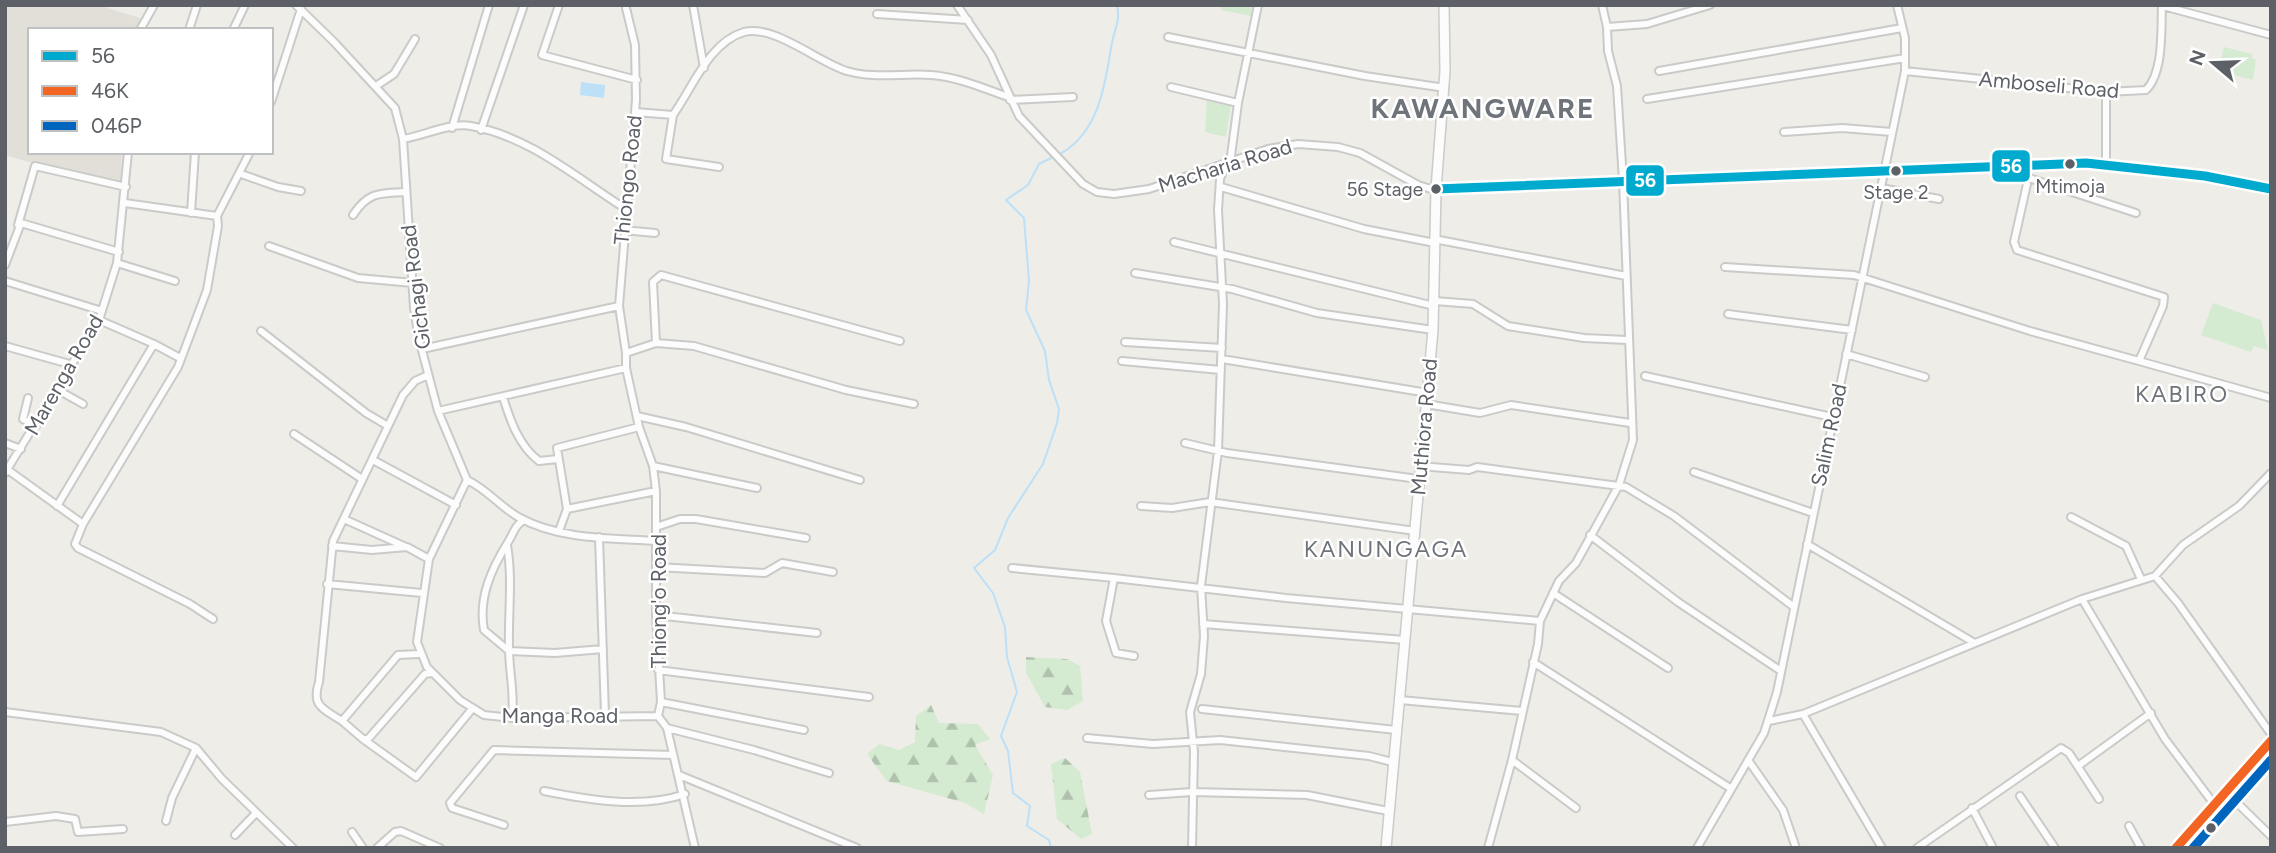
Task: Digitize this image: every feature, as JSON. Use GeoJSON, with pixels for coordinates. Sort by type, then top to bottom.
{"type":"FeatureCollection","features":[{"type":"Feature","properties":{"kind":"street"},"geometry":{"type":"LineString","coordinates":[[141,28],[154,5]]}},
{"type":"Feature","properties":{"kind":"street"},"geometry":{"type":"LineString","coordinates":[[190,28],[197,5]]}},
{"type":"Feature","properties":{"kind":"street"},"geometry":{"type":"LineString","coordinates":[[232,5],[242,9],[234,28]]}},
{"type":"Feature","properties":{"kind":"street"},"geometry":{"type":"LineString","coordinates":[[452,128],[489,5]]}},
{"type":"Feature","properties":{"kind":"street"},"geometry":{"type":"LineString","coordinates":[[481,130],[524,5]]}},
{"type":"Feature","properties":{"kind":"street"},"geometry":{"type":"LineString","coordinates":[[559,5],[542,50],[545,58],[637,80]]}},
{"type":"Feature","properties":{"kind":"street","name":"Macharia Road"},"geometry":{"type":"LineString","coordinates":[[957,5],[991,55],[1009,99],[1026,125],[1083,184],[1097,192],[1114,194],[1161,186],[1288,145],[1338,147],[1373,158],[1418,185],[1436,189],[2021,164],[2106,163],[2205,176],[2271,189]]}},
{"type":"Feature","properties":{"kind":"street"},"geometry":{"type":"LineString","coordinates":[[1192,848],[1191,712],[1201,674],[1201,586],[1218,451],[1222,359],[1222,252],[1218,210],[1258,5]]}},
{"type":"Feature","properties":{"kind":"street","name":"Muthiora Road"},"geometry":{"type":"LineString","coordinates":[[1386,848],[1435,304],[1436,189],[1445,88],[1444,5]]}},
{"type":"Feature","properties":{"kind":"street"},"geometry":{"type":"LineString","coordinates":[[1488,848],[1512,760],[1540,621],[1559,581],[1576,563],[1619,485],[1633,440],[1630,423],[1623,181],[1617,86],[1608,51],[1607,27],[1602,5]]}},
{"type":"Feature","properties":{"kind":"street"},"geometry":{"type":"LineString","coordinates":[[1607,27],[1647,24],[1710,5]]}},
{"type":"Feature","properties":{"kind":"street","name":"Salim Road"},"geometry":{"type":"LineString","coordinates":[[1697,848],[1769,721],[1782,671],[1832,416],[1905,71],[1902,28],[1897,5]]}},
{"type":"Feature","properties":{"kind":"street"},"geometry":{"type":"LineString","coordinates":[[2162,5],[2271,35]]}},
{"type":"Feature","properties":{"kind":"street","name":"Amboseli Road"},"geometry":{"type":"LineString","coordinates":[[1905,71],[2137,93],[2151,85],[2157,63],[2162,5]]}},
{"type":"Feature","properties":{"kind":"street"},"geometry":{"type":"LineString","coordinates":[[692,6],[704,68]]}},
{"type":"Feature","properties":{"kind":"street"},"geometry":{"type":"LineString","coordinates":[[273,95],[298,7]]}},
{"type":"Feature","properties":{"kind":"street","name":"Gichagi Road"},"geometry":{"type":"LineString","coordinates":[[298,7],[395,108],[403,139],[413,283],[422,349],[438,411],[467,480]]}},
{"type":"Feature","properties":{"kind":"street","name":"Thiongo Road"},"geometry":{"type":"LineString","coordinates":[[626,8],[635,45],[637,80],[619,306],[626,353]]}},
{"type":"Feature","properties":{"kind":"street"},"geometry":{"type":"LineString","coordinates":[[877,14],[968,20]]}},
{"type":"Feature","properties":{"kind":"street"},"geometry":{"type":"LineString","coordinates":[[1659,71],[1902,28]]}},
{"type":"Feature","properties":{"kind":"street"},"geometry":{"type":"LineString","coordinates":[[719,167],[666,159],[673,115],[704,68],[731,38],[754,30],[771,34],[846,71],[943,77],[1009,99],[1073,97]]}},
{"type":"Feature","properties":{"kind":"street"},"geometry":{"type":"LineString","coordinates":[[1168,37],[1365,76],[1445,88]]}},
{"type":"Feature","properties":{"kind":"street"},"geometry":{"type":"LineString","coordinates":[[376,86],[394,74],[415,39]]}},
{"type":"Feature","properties":{"kind":"street"},"geometry":{"type":"LineString","coordinates":[[1647,99],[1905,58]]}},
{"type":"Feature","properties":{"kind":"street"},"geometry":{"type":"LineString","coordinates":[[1171,87],[1238,103]]}},
{"type":"Feature","properties":{"kind":"street"},"geometry":{"type":"LineString","coordinates":[[2106,92],[2106,163]]}},
{"type":"Feature","properties":{"kind":"street"},"geometry":{"type":"LineString","coordinates":[[635,112],[673,115]]}},
{"type":"Feature","properties":{"kind":"street"},"geometry":{"type":"LineString","coordinates":[[403,139],[470,125],[518,142],[584,179],[626,209]]}},
{"type":"Feature","properties":{"kind":"street"},"geometry":{"type":"LineString","coordinates":[[1784,132],[1842,128],[1892,132]]}},
{"type":"Feature","properties":{"kind":"street","name":"Marenga Road"},"geometry":{"type":"LineString","coordinates":[[7,471],[99,320],[119,252],[128,154]]}},
{"type":"Feature","properties":{"kind":"street"},"geometry":{"type":"LineString","coordinates":[[191,213],[195,154]]}},
{"type":"Feature","properties":{"kind":"street"},"geometry":{"type":"LineString","coordinates":[[213,619],[75,544],[83,524],[165,389],[180,358],[207,289],[218,226],[217,216],[249,154]]}},
{"type":"Feature","properties":{"kind":"street"},"geometry":{"type":"LineString","coordinates":[[2021,164],[2026,177],[2014,242],[2017,250],[2164,297],[2163,306],[2139,361]]}},
{"type":"Feature","properties":{"kind":"street"},"geometry":{"type":"LineString","coordinates":[[5,265],[35,166],[126,187]]}},
{"type":"Feature","properties":{"kind":"street"},"geometry":{"type":"LineString","coordinates":[[240,174],[278,187],[301,191]]}},
{"type":"Feature","properties":{"kind":"street"},"geometry":{"type":"LineString","coordinates":[[2026,177],[2136,214]]}},
{"type":"Feature","properties":{"kind":"street"},"geometry":{"type":"LineString","coordinates":[[1221,187],[1387,235],[1626,276]]}},
{"type":"Feature","properties":{"kind":"street"},"geometry":{"type":"LineString","coordinates":[[1881,188],[1938,200]]}},
{"type":"Feature","properties":{"kind":"street"},"geometry":{"type":"LineString","coordinates":[[353,215],[367,197],[377,192],[405,192]]}},
{"type":"Feature","properties":{"kind":"street"},"geometry":{"type":"LineString","coordinates":[[125,203],[217,216]]}},
{"type":"Feature","properties":{"kind":"street"},"geometry":{"type":"LineString","coordinates":[[18,225],[22,223],[119,252]]}},
{"type":"Feature","properties":{"kind":"street"},"geometry":{"type":"LineString","coordinates":[[623,230],[655,233]]}},
{"type":"Feature","properties":{"kind":"street"},"geometry":{"type":"LineString","coordinates":[[1174,242],[1435,304],[1473,304],[1508,326],[1584,338],[1627,340]]}},
{"type":"Feature","properties":{"kind":"street"},"geometry":{"type":"LineString","coordinates":[[269,246],[358,278],[413,283]]}},
{"type":"Feature","properties":{"kind":"street"},"geometry":{"type":"LineString","coordinates":[[117,263],[175,281]]}},
{"type":"Feature","properties":{"kind":"street"},"geometry":{"type":"LineString","coordinates":[[1725,267],[1845,274],[1863,278],[2031,331],[2271,398]]}},
{"type":"Feature","properties":{"kind":"street"},"geometry":{"type":"LineString","coordinates":[[1135,273],[1222,288],[1317,313],[1433,330]]}},
{"type":"Feature","properties":{"kind":"street"},"geometry":{"type":"LineString","coordinates":[[656,342],[653,282],[662,275],[900,341]]}},
{"type":"Feature","properties":{"kind":"street"},"geometry":{"type":"LineString","coordinates":[[5,281],[102,311]]}},
{"type":"Feature","properties":{"kind":"street"},"geometry":{"type":"LineString","coordinates":[[422,349],[619,306]]}},
{"type":"Feature","properties":{"kind":"street"},"geometry":{"type":"LineString","coordinates":[[1728,314],[1852,330]]}},
{"type":"Feature","properties":{"kind":"street"},"geometry":{"type":"LineString","coordinates":[[99,320],[180,358]]}},
{"type":"Feature","properties":{"kind":"street"},"geometry":{"type":"LineString","coordinates":[[261,331],[366,414],[388,426]]}},
{"type":"Feature","properties":{"kind":"street"},"geometry":{"type":"LineString","coordinates":[[626,353],[656,342],[694,346],[833,386],[914,404]]}},
{"type":"Feature","properties":{"kind":"street"},"geometry":{"type":"LineString","coordinates":[[1125,342],[1222,348]]}},
{"type":"Feature","properties":{"kind":"street"},"geometry":{"type":"LineString","coordinates":[[57,506],[154,344]]}},
{"type":"Feature","properties":{"kind":"street"},"geometry":{"type":"LineString","coordinates":[[5,346],[73,365]]}},
{"type":"Feature","properties":{"kind":"street","name":"Thiong'o Road"},"geometry":{"type":"LineString","coordinates":[[626,353],[625,368],[639,427],[653,466],[656,491],[659,526],[656,615],[661,702],[659,716]]}},
{"type":"Feature","properties":{"kind":"street"},"geometry":{"type":"LineString","coordinates":[[1846,355],[1925,377]]}},
{"type":"Feature","properties":{"kind":"street"},"geometry":{"type":"LineString","coordinates":[[1222,359],[1428,394]]}},
{"type":"Feature","properties":{"kind":"street"},"geometry":{"type":"LineString","coordinates":[[1122,361],[1221,370]]}},
{"type":"Feature","properties":{"kind":"street"},"geometry":{"type":"LineString","coordinates":[[438,411],[625,368]]}},
{"type":"Feature","properties":{"kind":"street"},"geometry":{"type":"LineString","coordinates":[[428,375],[415,381],[409,388],[362,479],[332,545],[320,682],[315,694],[326,712],[416,777],[472,709]]}},
{"type":"Feature","properties":{"kind":"street"},"geometry":{"type":"LineString","coordinates":[[1645,376],[1832,416]]}},
{"type":"Feature","properties":{"kind":"street"},"geometry":{"type":"LineString","coordinates":[[58,390],[82,404]]}},
{"type":"Feature","properties":{"kind":"street"},"geometry":{"type":"LineString","coordinates":[[503,397],[513,427],[529,453],[539,461],[558,459]]}},
{"type":"Feature","properties":{"kind":"street"},"geometry":{"type":"LineString","coordinates":[[28,398],[23,419],[36,426]]}},
{"type":"Feature","properties":{"kind":"street"},"geometry":{"type":"LineString","coordinates":[[1426,404],[1480,412],[1511,405],[1630,423]]}},
{"type":"Feature","properties":{"kind":"street"},"geometry":{"type":"LineString","coordinates":[[637,416],[686,427],[860,480]]}},
{"type":"Feature","properties":{"kind":"street"},"geometry":{"type":"LineString","coordinates":[[559,531],[567,509],[557,448],[639,427]]}},
{"type":"Feature","properties":{"kind":"street"},"geometry":{"type":"LineString","coordinates":[[294,434],[362,479]]}},
{"type":"Feature","properties":{"kind":"street"},"geometry":{"type":"LineString","coordinates":[[5,443],[21,449]]}},
{"type":"Feature","properties":{"kind":"street"},"geometry":{"type":"LineString","coordinates":[[1185,443],[1218,451],[1418,479]]}},
{"type":"Feature","properties":{"kind":"street"},"geometry":{"type":"LineString","coordinates":[[373,460],[456,505]]}},
{"type":"Feature","properties":{"kind":"street"},"geometry":{"type":"LineString","coordinates":[[653,466],[757,488]]}},
{"type":"Feature","properties":{"kind":"street"},"geometry":{"type":"LineString","coordinates":[[1419,466],[1469,470],[1477,467],[1619,485],[1674,516],[1794,607]]}},
{"type":"Feature","properties":{"kind":"street"},"geometry":{"type":"LineString","coordinates":[[7,471],[83,524]]}},
{"type":"Feature","properties":{"kind":"street"},"geometry":{"type":"LineString","coordinates":[[1694,472],[1813,513]]}},
{"type":"Feature","properties":{"kind":"street"},"geometry":{"type":"LineString","coordinates":[[1769,721],[1803,714],[1973,642],[2082,600],[2155,576],[2183,545],[2239,506],[2271,473]]}},
{"type":"Feature","properties":{"kind":"street"},"geometry":{"type":"LineString","coordinates":[[342,721],[398,655],[419,654],[417,642],[422,593],[429,559],[467,480],[524,520],[559,531],[566,536],[657,541]]}},
{"type":"Feature","properties":{"kind":"street"},"geometry":{"type":"LineString","coordinates":[[567,509],[656,491]]}},
{"type":"Feature","properties":{"kind":"street"},"geometry":{"type":"LineString","coordinates":[[1141,506],[1172,508],[1210,502],[1415,531]]}},
{"type":"Feature","properties":{"kind":"street"},"geometry":{"type":"LineString","coordinates":[[2071,517],[2126,546],[2141,579]]}},
{"type":"Feature","properties":{"kind":"street"},"geometry":{"type":"LineString","coordinates":[[344,519],[429,559]]}},
{"type":"Feature","properties":{"kind":"street"},"geometry":{"type":"LineString","coordinates":[[659,526],[680,519],[696,519],[806,538]]}},
{"type":"Feature","properties":{"kind":"street"},"geometry":{"type":"LineString","coordinates":[[524,520],[516,524],[507,545],[491,569],[484,630],[509,651],[555,653],[603,649]]}},
{"type":"Feature","properties":{"kind":"street"},"geometry":{"type":"LineString","coordinates":[[1590,536],[1678,602],[1782,671]]}},
{"type":"Feature","properties":{"kind":"street"},"geometry":{"type":"LineString","coordinates":[[599,537],[606,715]]}},
{"type":"Feature","properties":{"kind":"street"},"geometry":{"type":"LineString","coordinates":[[1807,544],[1973,642]]}},
{"type":"Feature","properties":{"kind":"street"},"geometry":{"type":"LineString","coordinates":[[332,545],[372,550],[407,547]]}},
{"type":"Feature","properties":{"kind":"street"},"geometry":{"type":"LineString","coordinates":[[507,545],[512,575],[508,591],[509,651],[515,696],[512,719]]}},
{"type":"Feature","properties":{"kind":"street"},"geometry":{"type":"LineString","coordinates":[[657,567],[765,573],[782,563],[834,572]]}},
{"type":"Feature","properties":{"kind":"street"},"geometry":{"type":"LineString","coordinates":[[1012,568],[1540,621]]}},
{"type":"Feature","properties":{"kind":"street"},"geometry":{"type":"LineString","coordinates":[[2155,576],[2178,603],[2271,734]]}},
{"type":"Feature","properties":{"kind":"street"},"geometry":{"type":"LineString","coordinates":[[1114,578],[1106,621],[1116,653],[1134,656]]}},
{"type":"Feature","properties":{"kind":"street"},"geometry":{"type":"LineString","coordinates":[[327,584],[422,593]]}},
{"type":"Feature","properties":{"kind":"street"},"geometry":{"type":"LineString","coordinates":[[1553,593],[1668,668]]}},
{"type":"Feature","properties":{"kind":"street"},"geometry":{"type":"LineString","coordinates":[[2082,600],[2165,739],[2214,804]]}},
{"type":"Feature","properties":{"kind":"street"},"geometry":{"type":"LineString","coordinates":[[656,615],[817,633]]}},
{"type":"Feature","properties":{"kind":"street"},"geometry":{"type":"LineString","coordinates":[[1203,624],[1405,640]]}},
{"type":"Feature","properties":{"kind":"street","name":"Manga Road"},"geometry":{"type":"LineString","coordinates":[[419,654],[432,673],[472,709],[484,715],[512,719],[659,716]]}},
{"type":"Feature","properties":{"kind":"street"},"geometry":{"type":"LineString","coordinates":[[1533,662],[1730,788]]}},
{"type":"Feature","properties":{"kind":"street"},"geometry":{"type":"LineString","coordinates":[[658,670],[869,697]]}},
{"type":"Feature","properties":{"kind":"street"},"geometry":{"type":"LineString","coordinates":[[363,739],[371,736],[425,674],[432,673]]}},
{"type":"Feature","properties":{"kind":"street"},"geometry":{"type":"LineString","coordinates":[[1400,700],[1522,711]]}},
{"type":"Feature","properties":{"kind":"street"},"geometry":{"type":"LineString","coordinates":[[661,702],[804,730]]}},
{"type":"Feature","properties":{"kind":"street"},"geometry":{"type":"LineString","coordinates":[[1202,709],[1396,730]]}},
{"type":"Feature","properties":{"kind":"street"},"geometry":{"type":"LineString","coordinates":[[5,712],[161,732],[196,748],[256,813],[293,848]]}},
{"type":"Feature","properties":{"kind":"street"},"geometry":{"type":"LineString","coordinates":[[2078,766],[2151,713]]}},
{"type":"Feature","properties":{"kind":"street"},"geometry":{"type":"LineString","coordinates":[[1803,714],[1882,848]]}},
{"type":"Feature","properties":{"kind":"street"},"geometry":{"type":"LineString","coordinates":[[659,716],[667,728],[685,794],[695,848]]}},
{"type":"Feature","properties":{"kind":"street"},"geometry":{"type":"LineString","coordinates":[[667,728],[754,750],[829,774]]}},
{"type":"Feature","properties":{"kind":"street"},"geometry":{"type":"LineString","coordinates":[[1087,738],[1153,744],[1220,740],[1369,755],[1392,762]]}},
{"type":"Feature","properties":{"kind":"street"},"geometry":{"type":"LineString","coordinates":[[2176,848],[2271,741]]}},
{"type":"Feature","properties":{"kind":"street"},"geometry":{"type":"LineString","coordinates":[[166,821],[172,798],[196,748]]}},
{"type":"Feature","properties":{"kind":"street"},"geometry":{"type":"LineString","coordinates":[[1917,848],[2061,748],[2067,751],[2099,799]]}},
{"type":"Feature","properties":{"kind":"street"},"geometry":{"type":"LineString","coordinates":[[504,825],[452,808],[450,803],[494,750],[673,754]]}},
{"type":"Feature","properties":{"kind":"street"},"geometry":{"type":"LineString","coordinates":[[1512,760],[1576,808]]}},
{"type":"Feature","properties":{"kind":"street"},"geometry":{"type":"LineString","coordinates":[[1748,760],[1783,810],[1796,848]]}},
{"type":"Feature","properties":{"kind":"street"},"geometry":{"type":"LineString","coordinates":[[679,775],[857,848]]}},
{"type":"Feature","properties":{"kind":"street"},"geometry":{"type":"LineString","coordinates":[[544,791],[578,798],[662,802],[685,794]]}},
{"type":"Feature","properties":{"kind":"street"},"geometry":{"type":"LineString","coordinates":[[2225,791],[2271,836]]}},
{"type":"Feature","properties":{"kind":"street"},"geometry":{"type":"LineString","coordinates":[[1149,795],[1192,792],[1307,794],[1388,811]]}},
{"type":"Feature","properties":{"kind":"street"},"geometry":{"type":"LineString","coordinates":[[2020,796],[2055,848]]}},
{"type":"Feature","properties":{"kind":"street"},"geometry":{"type":"LineString","coordinates":[[1972,808],[1993,848]]}},
{"type":"Feature","properties":{"kind":"street"},"geometry":{"type":"LineString","coordinates":[[235,835],[256,813]]}},
{"type":"Feature","properties":{"kind":"street"},"geometry":{"type":"LineString","coordinates":[[5,822],[57,816],[75,819],[78,832],[123,829]]}},
{"type":"Feature","properties":{"kind":"street"},"geometry":{"type":"LineString","coordinates":[[2129,826],[2141,848]]}},
{"type":"Feature","properties":{"kind":"street"},"geometry":{"type":"LineString","coordinates":[[377,848],[395,832],[401,831],[440,848]]}},
{"type":"Feature","properties":{"kind":"street"},"geometry":{"type":"LineString","coordinates":[[352,832],[363,848]]}},
{"type":"Feature","properties":{"kind":"shaded area"},"geometry":{"type":"Polygon","coordinates":[[[5,5],[98,5],[140,18],[138,28],[28,28],[28,154],[122,154],[120,189],[5,155],[5,5]]]}},
{"type":"Feature","properties":{"kind":"green space"},"geometry":{"type":"Polygon","coordinates":[[[1222,5],[1252,5],[1251,16],[1221,10],[1222,5]]]}},
{"type":"Feature","properties":{"kind":"green space"},"geometry":{"type":"Polygon","coordinates":[[[2224,47],[2252,54],[2252,58],[2256,60],[2253,80],[2218,71],[2224,47]]]}},
{"type":"Feature","properties":{"kind":"green space"},"geometry":{"type":"Polygon","coordinates":[[[1207,100],[1231,105],[1226,137],[1205,132],[1207,100]]]}},
{"type":"Feature","properties":{"kind":"green space","name":"KABIRO"},"geometry":{"type":"Polygon","coordinates":[[[2213,303],[2261,320],[2268,350],[2254,346],[2251,352],[2201,335],[2213,303]]]}},
{"type":"Feature","properties":{"kind":"green space"},"geometry":{"type":"Polygon","coordinates":[[[1026,657],[1067,659],[1080,666],[1083,701],[1067,710],[1045,707],[1026,673],[1026,657]]]}},
{"type":"Feature","properties":{"kind":"green space"},"geometry":{"type":"Polygon","coordinates":[[[931,705],[939,723],[978,724],[990,739],[975,745],[993,775],[984,814],[965,803],[887,781],[867,754],[879,744],[899,750],[915,742],[916,716],[931,705]]]}},
{"type":"Feature","properties":{"kind":"green space"},"geometry":{"type":"Polygon","coordinates":[[[1065,758],[1080,772],[1092,834],[1081,839],[1057,819],[1051,764],[1065,758]]]}},
{"type":"Feature","properties":{"kind":"water"},"geometry":{"type":"Polygon","coordinates":[[[581,82],[605,85],[604,98],[580,95],[581,82]]]}},
{"type":"Feature","properties":{"kind":"waterway"},"geometry":{"type":"LineString","coordinates":[[1060,154],[1083,134],[1098,108],[1117,22],[1117,5]]}},
{"type":"Feature","properties":{"kind":"waterway"},"geometry":{"type":"LineString","coordinates":[[1051,848],[1049,840],[1027,826],[1030,806],[1013,793],[1008,751],[1001,736],[1017,692],[1007,657],[1005,627],[993,593],[974,568],[995,550],[1008,518],[1043,464],[1057,423],[1059,409],[1049,380],[1045,351],[1026,310],[1029,281],[1024,218],[1006,200],[1028,185],[1039,164],[1055,156]]}},
{"type":"Feature","properties":{"kind":"transit line","name":"56"},"geometry":{"type":"LineString","coordinates":[[1436,189],[2086,163],[2205,176],[2271,189]]}},
{"type":"Feature","properties":{"kind":"transit line","name":"46K"},"geometry":{"type":"LineString","coordinates":[[2176,848],[2271,741]]}},
{"type":"Feature","properties":{"kind":"transit line","name":"046P"},"geometry":{"type":"LineString","coordinates":[[2193,848],[2271,760]]}},
{"type":"Feature","properties":{"kind":"place","name":"Mtimoja"},"geometry":{"type":"Point","coordinates":[2070,164]}},
{"type":"Feature","properties":{"kind":"place","name":"Stage 2"},"geometry":{"type":"Point","coordinates":[1896,171]}},
{"type":"Feature","properties":{"kind":"place","name":"56 Stage"},"geometry":{"type":"Point","coordinates":[1436,189]}},
{"type":"Feature","properties":{"kind":"district","name":"KAWANGWARE"},"geometry":{"type":"Point","coordinates":[1483,108]}},
{"type":"Feature","properties":{"kind":"district","name":"KABIRO"},"geometry":{"type":"Point","coordinates":[2182,394]}},
{"type":"Feature","properties":{"kind":"district","name":"KANUNGAGA"},"geometry":{"type":"Point","coordinates":[1386,549]}}]}
